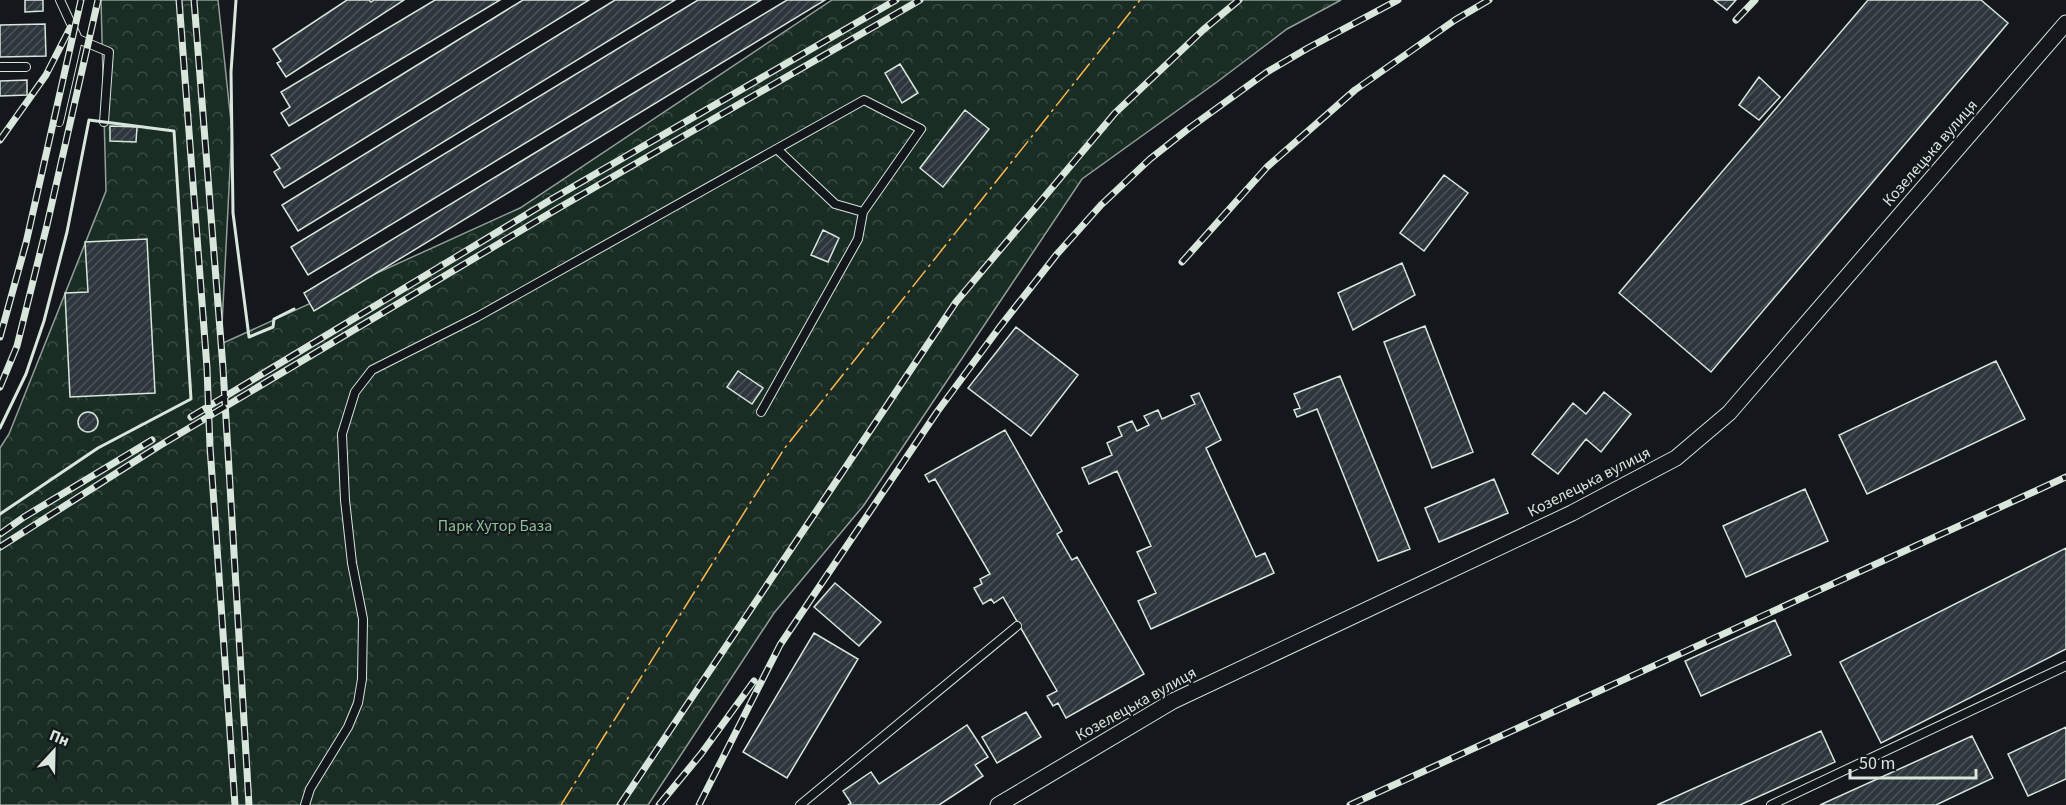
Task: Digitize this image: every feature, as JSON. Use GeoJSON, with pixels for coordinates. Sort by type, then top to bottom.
{"type":"FeatureCollection","features":[{"type":"Feature","properties":{"kind":"street","name":"Козелецька вулиця"},"geometry":{"type":"LineString","coordinates":[[998,805],[1173,701],[1572,513],[1676,458],[1729,413],[2066,23]]}},
{"type":"Feature","properties":{"kind":"lane"},"geometry":{"type":"LineString","coordinates":[[59,122],[78,39],[60,0]]}},
{"type":"Feature","properties":{"kind":"lane"},"geometry":{"type":"LineString","coordinates":[[78,39],[109,52],[104,122]]}},
{"type":"Feature","properties":{"kind":"lane"},"geometry":{"type":"LineString","coordinates":[[0,67],[26,67]]}},
{"type":"Feature","properties":{"kind":"lane"},"geometry":{"type":"LineString","coordinates":[[305,805],[310,789],[348,727],[358,703],[362,679],[363,619],[352,562],[345,500],[342,434],[355,392],[372,370],[477,317],[864,100],[921,129],[863,212],[858,239],[761,412]]}},
{"type":"Feature","properties":{"kind":"lane"},"geometry":{"type":"LineString","coordinates":[[777,149],[835,204],[863,212]]}},
{"type":"Feature","properties":{"kind":"lane"},"geometry":{"type":"LineString","coordinates":[[800,805],[1017,626]]}},
{"type":"Feature","properties":{"kind":"lane"},"geometry":{"type":"LineString","coordinates":[[1771,805],[2066,666]]}},
{"type":"Feature","properties":{"kind":"green space","name":"Парк Хутор База"},"geometry":{"type":"Polygon","coordinates":[[[101,0],[218,0],[232,131],[221,344],[520,208],[832,0],[1341,0],[1287,29],[1082,179],[864,505],[774,613],[648,805],[0,805],[0,448],[9,434],[106,191],[101,0]]]}},
{"type":"Feature","properties":{"kind":"building"},"geometry":{"type":"Polygon","coordinates":[[[25,0],[43,0],[43,11],[25,12],[25,0]]]}},
{"type":"Feature","properties":{"kind":"building"},"geometry":{"type":"Polygon","coordinates":[[[347,0],[369,0],[371,2],[374,0],[404,0],[286,77],[277,63],[281,61],[273,49],[347,0]]]}},
{"type":"Feature","properties":{"kind":"building"},"geometry":{"type":"Polygon","coordinates":[[[435,0],[500,0],[289,126],[281,113],[290,107],[281,92],[435,0]]]}},
{"type":"Feature","properties":{"kind":"building"},"geometry":{"type":"Polygon","coordinates":[[[523,0],[589,0],[284,188],[274,172],[280,168],[271,155],[523,0]]]}},
{"type":"Feature","properties":{"kind":"building"},"geometry":{"type":"Polygon","coordinates":[[[615,0],[675,0],[298,231],[282,205],[615,0]]]}},
{"type":"Feature","properties":{"kind":"building"},"geometry":{"type":"Polygon","coordinates":[[[698,0],[761,0],[308,275],[291,247],[698,0]]]}},
{"type":"Feature","properties":{"kind":"building"},"geometry":{"type":"Polygon","coordinates":[[[787,0],[825,0],[314,311],[304,293],[787,0]]]}},
{"type":"Feature","properties":{"kind":"building"},"geometry":{"type":"Polygon","coordinates":[[[1714,0],[1736,0],[1727,10],[1714,0]]]}},
{"type":"Feature","properties":{"kind":"building"},"geometry":{"type":"Polygon","coordinates":[[[1868,0],[1981,0],[2008,23],[1711,372],[1619,293],[1868,0]]]}},
{"type":"Feature","properties":{"kind":"building"},"geometry":{"type":"Polygon","coordinates":[[[45,24],[46,56],[0,57],[0,25],[45,24]]]}},
{"type":"Feature","properties":{"kind":"building"},"geometry":{"type":"Polygon","coordinates":[[[900,64],[918,93],[902,103],[885,73],[900,64]]]}},
{"type":"Feature","properties":{"kind":"building"},"geometry":{"type":"Polygon","coordinates":[[[1759,77],[1780,97],[1759,120],[1739,105],[1759,77]]]}},
{"type":"Feature","properties":{"kind":"building"},"geometry":{"type":"Polygon","coordinates":[[[27,80],[27,95],[0,96],[0,81],[27,80]]]}},
{"type":"Feature","properties":{"kind":"building"},"geometry":{"type":"Polygon","coordinates":[[[965,110],[989,129],[943,187],[920,168],[965,110]]]}},
{"type":"Feature","properties":{"kind":"building"},"geometry":{"type":"Polygon","coordinates":[[[110,126],[137,127],[136,142],[110,141],[110,126]]]}},
{"type":"Feature","properties":{"kind":"building"},"geometry":{"type":"Polygon","coordinates":[[[1444,175],[1468,193],[1424,251],[1400,233],[1444,175]]]}},
{"type":"Feature","properties":{"kind":"building"},"geometry":{"type":"Polygon","coordinates":[[[823,230],[839,238],[828,262],[811,255],[823,230]]]}},
{"type":"Feature","properties":{"kind":"building"},"geometry":{"type":"Polygon","coordinates":[[[147,239],[155,393],[70,397],[65,293],[88,292],[85,242],[147,239]]]}},
{"type":"Feature","properties":{"kind":"building"},"geometry":{"type":"Polygon","coordinates":[[[1402,263],[1415,295],[1353,330],[1338,293],[1402,263]]]}},
{"type":"Feature","properties":{"kind":"building"},"geometry":{"type":"Polygon","coordinates":[[[1425,326],[1473,452],[1432,468],[1384,342],[1425,326]]]}},
{"type":"Feature","properties":{"kind":"building"},"geometry":{"type":"Polygon","coordinates":[[[1016,327],[1078,375],[1031,436],[968,388],[1016,327]]]}},
{"type":"Feature","properties":{"kind":"building"},"geometry":{"type":"Polygon","coordinates":[[[1996,361],[2025,419],[1867,494],[1839,435],[1996,361]]]}},
{"type":"Feature","properties":{"kind":"building"},"geometry":{"type":"Polygon","coordinates":[[[738,371],[763,388],[752,404],[727,387],[738,371]]]}},
{"type":"Feature","properties":{"kind":"building"},"geometry":{"type":"Polygon","coordinates":[[[1340,376],[1410,549],[1378,561],[1317,409],[1297,417],[1294,410],[1300,408],[1294,394],[1340,376]]]}},
{"type":"Feature","properties":{"kind":"building"},"geometry":{"type":"Polygon","coordinates":[[[1604,392],[1631,414],[1601,452],[1586,439],[1558,474],[1532,454],[1573,403],[1586,414],[1604,392]]]}},
{"type":"Feature","properties":{"kind":"building"},"geometry":{"type":"Polygon","coordinates":[[[1199,393],[1221,440],[1206,448],[1256,557],[1265,553],[1274,573],[1151,629],[1138,601],[1156,593],[1137,552],[1151,546],[1117,471],[1089,484],[1082,468],[1112,455],[1107,443],[1122,436],[1118,427],[1132,421],[1137,431],[1149,425],[1144,416],[1158,410],[1162,419],[1195,404],[1191,396],[1199,393]]]}},
{"type":"Feature","properties":{"kind":"building"},"geometry":{"type":"Polygon","coordinates":[[[88,412],[95,415],[98,422],[95,429],[88,432],[81,429],[78,422],[81,415],[88,412]]]}},
{"type":"Feature","properties":{"kind":"building"},"geometry":{"type":"Polygon","coordinates":[[[1005,430],[1062,531],[1057,534],[1072,560],[1077,557],[1144,674],[1066,718],[1058,703],[1053,706],[1047,696],[1057,691],[1003,597],[994,603],[991,599],[983,604],[974,588],[982,584],[980,579],[990,574],[935,479],[929,482],[925,475],[1005,430]]]}},
{"type":"Feature","properties":{"kind":"building"},"geometry":{"type":"Polygon","coordinates":[[[1494,479],[1508,513],[1439,542],[1425,508],[1494,479]]]}},
{"type":"Feature","properties":{"kind":"building"},"geometry":{"type":"Polygon","coordinates":[[[1805,489],[1828,541],[1746,577],[1723,526],[1805,489]]]}},
{"type":"Feature","properties":{"kind":"building"},"geometry":{"type":"Polygon","coordinates":[[[2066,548],[2066,649],[1881,743],[1840,662],[2066,548]]]}},
{"type":"Feature","properties":{"kind":"building"},"geometry":{"type":"Polygon","coordinates":[[[835,583],[881,622],[859,646],[814,607],[835,583]]]}},
{"type":"Feature","properties":{"kind":"building"},"geometry":{"type":"Polygon","coordinates":[[[1775,620],[1791,655],[1701,696],[1685,661],[1775,620]]]}},
{"type":"Feature","properties":{"kind":"building"},"geometry":{"type":"Polygon","coordinates":[[[814,633],[858,659],[787,778],[743,752],[814,633]]]}},
{"type":"Feature","properties":{"kind":"building"},"geometry":{"type":"Polygon","coordinates":[[[1026,712],[1041,737],[997,763],[982,737],[1026,712]]]}},
{"type":"Feature","properties":{"kind":"building"},"geometry":{"type":"Polygon","coordinates":[[[967,725],[988,757],[975,765],[983,776],[939,805],[848,805],[851,803],[843,791],[871,772],[879,784],[967,725]]]}},
{"type":"Feature","properties":{"kind":"building"},"geometry":{"type":"Polygon","coordinates":[[[2066,727],[2066,779],[2028,796],[2008,754],[2066,727]]]}},
{"type":"Feature","properties":{"kind":"building"},"geometry":{"type":"Polygon","coordinates":[[[1821,731],[1835,762],[1740,805],[1657,805],[1821,731]]]}},
{"type":"Feature","properties":{"kind":"building"},"geometry":{"type":"Polygon","coordinates":[[[1972,736],[1993,778],[1936,805],[1820,805],[1972,736]]]}},
{"type":"Feature","properties":{"kind":"railway"},"geometry":{"type":"LineString","coordinates":[[0,337],[26,243],[81,0]]}},
{"type":"Feature","properties":{"kind":"railway"},"geometry":{"type":"LineString","coordinates":[[0,387],[17,346],[98,0]]}},
{"type":"Feature","properties":{"kind":"railway"},"geometry":{"type":"LineString","coordinates":[[179,0],[207,368],[210,447],[235,805]]}},
{"type":"Feature","properties":{"kind":"railway"},"geometry":{"type":"LineString","coordinates":[[194,0],[223,368],[249,805]]}},
{"type":"Feature","properties":{"kind":"railway"},"geometry":{"type":"LineString","coordinates":[[191,417],[552,199],[896,0]]}},
{"type":"Feature","properties":{"kind":"railway"},"geometry":{"type":"LineString","coordinates":[[0,547],[159,446],[557,209],[920,0]]}},
{"type":"Feature","properties":{"kind":"railway"},"geometry":{"type":"LineString","coordinates":[[620,805],[956,302],[1115,113],[1203,30],[1239,0]]}},
{"type":"Feature","properties":{"kind":"railway"},"geometry":{"type":"LineString","coordinates":[[699,805],[780,645],[937,412],[1057,254],[1101,205],[1150,159],[1188,129],[1267,72],[1398,0]]}},
{"type":"Feature","properties":{"kind":"railway"},"geometry":{"type":"LineString","coordinates":[[1182,262],[1267,167],[1355,90],[1455,20],[1489,0]]}},
{"type":"Feature","properties":{"kind":"railway"},"geometry":{"type":"LineString","coordinates":[[1736,20],[1755,0]]}},
{"type":"Feature","properties":{"kind":"railway"},"geometry":{"type":"LineString","coordinates":[[0,140],[46,75],[70,28]]}},
{"type":"Feature","properties":{"kind":"railway"},"geometry":{"type":"LineString","coordinates":[[0,534],[24,517],[152,440]]}},
{"type":"Feature","properties":{"kind":"railway"},"geometry":{"type":"LineString","coordinates":[[1350,805],[2066,477]]}},
{"type":"Feature","properties":{"kind":"railway"},"geometry":{"type":"LineString","coordinates":[[659,805],[701,754],[754,681]]}},
{"type":"Feature","properties":{"kind":"wall"},"geometry":{"type":"LineString","coordinates":[[236,0],[231,72],[233,213],[249,337],[273,327],[274,319],[294,309]]}},
{"type":"Feature","properties":{"kind":"wall"},"geometry":{"type":"LineString","coordinates":[[0,428],[26,374],[44,321],[67,232],[89,120],[174,131],[191,399],[98,448],[0,514]]}},
{"type":"Feature","properties":{"kind":"power"},"geometry":{"type":"LineString","coordinates":[[561,805],[784,449],[1140,0]]}}]}
